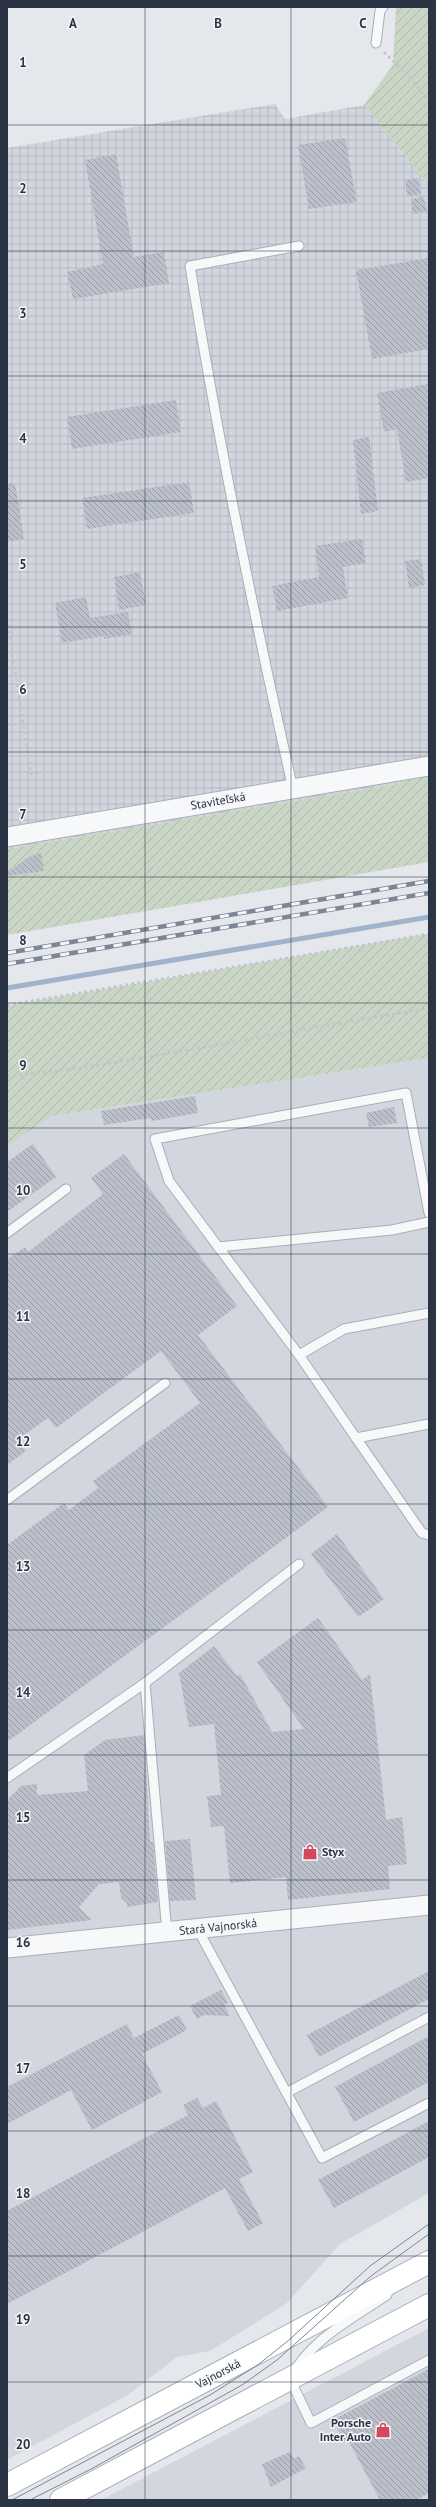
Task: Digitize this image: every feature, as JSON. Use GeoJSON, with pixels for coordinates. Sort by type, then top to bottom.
{"type":"FeatureCollection","features":[{"type":"Feature","properties":{"kind":"main road","name":"Vajnorská"},"geometry":{"type":"LineString","coordinates":[[7,2485],[429,2262]]}},
{"type":"Feature","properties":{"kind":"main road"},"geometry":{"type":"LineString","coordinates":[[66,2499],[429,2305]]}},
{"type":"Feature","properties":{"kind":"street","name":"Staviteľská"},"geometry":{"type":"LineString","coordinates":[[7,837],[429,766]]}},
{"type":"Feature","properties":{"kind":"street","name":"Stará Vajnorská"},"geometry":{"type":"LineString","coordinates":[[7,1948],[198,1930],[429,1905]]}},
{"type":"Feature","properties":{"kind":"lane"},"geometry":{"type":"LineString","coordinates":[[376,44],[380,11],[383,7]]}},
{"type":"Feature","properties":{"kind":"lane"},"geometry":{"type":"LineString","coordinates":[[293,789],[231,497],[198,320],[190,266],[299,246]]}},
{"type":"Feature","properties":{"kind":"lane"},"geometry":{"type":"LineString","coordinates":[[429,1213],[406,1093],[154,1139],[169,1181],[298,1354],[422,1533],[429,1535]]}},
{"type":"Feature","properties":{"kind":"lane"},"geometry":{"type":"LineString","coordinates":[[7,1233],[66,1189]]}},
{"type":"Feature","properties":{"kind":"lane"},"geometry":{"type":"LineString","coordinates":[[218,1247],[392,1230],[429,1222]]}},
{"type":"Feature","properties":{"kind":"lane"},"geometry":{"type":"LineString","coordinates":[[298,1354],[344,1329],[429,1313]]}},
{"type":"Feature","properties":{"kind":"lane"},"geometry":{"type":"LineString","coordinates":[[7,1500],[165,1383]]}},
{"type":"Feature","properties":{"kind":"lane"},"geometry":{"type":"LineString","coordinates":[[356,1438],[429,1424]]}},
{"type":"Feature","properties":{"kind":"lane"},"geometry":{"type":"LineString","coordinates":[[7,1778],[145,1683],[298,1564]]}},
{"type":"Feature","properties":{"kind":"lane"},"geometry":{"type":"LineString","coordinates":[[145,1683],[167,1933]]}},
{"type":"Feature","properties":{"kind":"lane"},"geometry":{"type":"LineString","coordinates":[[198,1930],[288,2092],[322,2158],[429,2103]]}},
{"type":"Feature","properties":{"kind":"lane"},"geometry":{"type":"LineString","coordinates":[[288,2092],[429,2017]]}},
{"type":"Feature","properties":{"kind":"lane"},"geometry":{"type":"LineString","coordinates":[[429,2266],[309,2352],[297,2362],[290,2379],[311,2422],[429,2360]]}},
{"type":"Feature","properties":{"kind":"path"},"geometry":{"type":"LineString","coordinates":[[376,44],[414,82],[429,102]]}},
{"type":"Feature","properties":{"kind":"path"},"geometry":{"type":"LineString","coordinates":[[7,619],[31,774],[45,772]]}},
{"type":"Feature","properties":{"kind":"path"},"geometry":{"type":"LineString","coordinates":[[7,725],[23,723]]}},
{"type":"Feature","properties":{"kind":"path"},"geometry":{"type":"LineString","coordinates":[[7,1005],[429,934]]}},
{"type":"Feature","properties":{"kind":"path"},"geometry":{"type":"LineString","coordinates":[[7,1076],[83,1068],[429,1008]]}},
{"type":"Feature","properties":{"kind":"shaded area"},"geometry":{"type":"Polygon","coordinates":[[[275,104],[285,119],[364,105],[429,185],[429,750],[397,784],[7,849],[7,148],[275,104]]]}},
{"type":"Feature","properties":{"kind":"shaded area"},"geometry":{"type":"Polygon","coordinates":[[[429,1058],[429,2193],[340,2244],[286,2304],[210,2351],[177,2357],[128,2395],[7,2460],[7,1146],[52,1116],[429,1058]]]}},
{"type":"Feature","properties":{"kind":"shaded area"},"geometry":{"type":"Polygon","coordinates":[[[429,2328],[429,2500],[101,2500],[429,2328]]]}},
{"type":"Feature","properties":{"kind":"green space"},"geometry":{"type":"Polygon","coordinates":[[[396,7],[429,7],[429,185],[364,105],[393,65],[396,7]]]}},
{"type":"Feature","properties":{"kind":"green space"},"geometry":{"type":"Polygon","coordinates":[[[429,750],[429,862],[7,935],[7,849],[397,784],[429,750]]]}},
{"type":"Feature","properties":{"kind":"green space"},"geometry":{"type":"Polygon","coordinates":[[[429,934],[429,1058],[52,1116],[7,1146],[7,1006],[429,934]]]}},
{"type":"Feature","properties":{"kind":"building"},"geometry":{"type":"Polygon","coordinates":[[[345,138],[357,202],[309,209],[298,145],[345,138]]]}},
{"type":"Feature","properties":{"kind":"building"},"geometry":{"type":"Polygon","coordinates":[[[116,154],[134,257],[164,252],[169,283],[73,299],[67,272],[103,264],[85,160],[116,154]]]}},
{"type":"Feature","properties":{"kind":"building"},"geometry":{"type":"Polygon","coordinates":[[[418,178],[421,194],[407,196],[405,180],[418,178]]]}},
{"type":"Feature","properties":{"kind":"building"},"geometry":{"type":"Polygon","coordinates":[[[424,197],[427,212],[413,214],[411,199],[424,197]]]}},
{"type":"Feature","properties":{"kind":"building"},"geometry":{"type":"Polygon","coordinates":[[[429,258],[429,349],[372,359],[356,270],[429,258]]]}},
{"type":"Feature","properties":{"kind":"building"},"geometry":{"type":"Polygon","coordinates":[[[429,384],[429,478],[406,482],[397,429],[384,432],[377,393],[429,384]]]}},
{"type":"Feature","properties":{"kind":"building"},"geometry":{"type":"Polygon","coordinates":[[[176,400],[181,432],[72,449],[67,417],[176,400]]]}},
{"type":"Feature","properties":{"kind":"building"},"geometry":{"type":"Polygon","coordinates":[[[369,437],[378,511],[361,514],[353,440],[369,437]]]}},
{"type":"Feature","properties":{"kind":"building"},"geometry":{"type":"Polygon","coordinates":[[[189,482],[194,513],[87,529],[82,498],[189,482]]]}},
{"type":"Feature","properties":{"kind":"building"},"geometry":{"type":"Polygon","coordinates":[[[15,483],[24,539],[7,542],[7,484],[15,483]]]}},
{"type":"Feature","properties":{"kind":"building"},"geometry":{"type":"Polygon","coordinates":[[[362,539],[366,563],[343,567],[348,598],[277,611],[272,586],[319,577],[315,546],[362,539]]]}},
{"type":"Feature","properties":{"kind":"building"},"geometry":{"type":"Polygon","coordinates":[[[421,559],[425,585],[409,588],[405,561],[421,559]]]}},
{"type":"Feature","properties":{"kind":"building"},"geometry":{"type":"Polygon","coordinates":[[[140,572],[146,605],[119,610],[114,577],[140,572]]]}},
{"type":"Feature","properties":{"kind":"building"},"geometry":{"type":"Polygon","coordinates":[[[86,597],[90,618],[128,612],[132,634],[104,639],[104,636],[62,643],[55,603],[86,597]]]}},
{"type":"Feature","properties":{"kind":"building"},"geometry":{"type":"Polygon","coordinates":[[[41,853],[44,871],[7,876],[7,873],[30,856],[41,853]]]}},
{"type":"Feature","properties":{"kind":"building"},"geometry":{"type":"Polygon","coordinates":[[[195,1096],[198,1113],[151,1121],[151,1118],[104,1125],[101,1111],[195,1096]]]}},
{"type":"Feature","properties":{"kind":"building"},"geometry":{"type":"Polygon","coordinates":[[[394,1107],[397,1123],[369,1127],[366,1113],[394,1107]]]}},
{"type":"Feature","properties":{"kind":"building"},"geometry":{"type":"Polygon","coordinates":[[[33,1144],[56,1177],[7,1212],[7,1162],[33,1144]]]}},
{"type":"Feature","properties":{"kind":"building"},"geometry":{"type":"Polygon","coordinates":[[[124,1154],[237,1306],[198,1335],[328,1507],[7,1742],[7,1545],[64,1503],[69,1510],[98,1488],[93,1481],[200,1403],[161,1351],[56,1428],[48,1418],[17,1440],[26,1451],[7,1465],[7,1259],[25,1247],[28,1252],[103,1194],[91,1178],[124,1154]]]}},
{"type":"Feature","properties":{"kind":"building"},"geometry":{"type":"Polygon","coordinates":[[[337,1534],[384,1599],[358,1617],[311,1554],[337,1534]]]}},
{"type":"Feature","properties":{"kind":"building"},"geometry":{"type":"Polygon","coordinates":[[[318,1618],[362,1680],[370,1674],[386,1820],[402,1817],[407,1864],[388,1866],[390,1889],[288,1900],[286,1877],[230,1883],[224,1826],[211,1827],[207,1796],[221,1795],[214,1724],[189,1727],[179,1673],[214,1646],[237,1676],[240,1674],[272,1732],[304,1729],[257,1662],[318,1618]]]}},
{"type":"Feature","properties":{"kind":"building"},"geometry":{"type":"Polygon","coordinates":[[[144,1735],[150,1842],[153,1842],[158,1902],[127,1907],[127,1903],[121,1898],[119,1882],[99,1884],[79,1907],[92,1920],[7,1930],[8,1799],[21,1786],[37,1784],[37,1795],[88,1791],[84,1755],[105,1740],[144,1735]]]}},
{"type":"Feature","properties":{"kind":"building"},"geometry":{"type":"Polygon","coordinates":[[[190,1839],[196,1900],[170,1901],[165,1841],[190,1839]]]}},
{"type":"Feature","properties":{"kind":"building"},"geometry":{"type":"Polygon","coordinates":[[[429,1971],[429,1999],[319,2057],[307,2035],[429,1971]]]}},
{"type":"Feature","properties":{"kind":"building"},"geometry":{"type":"Polygon","coordinates":[[[221,1990],[228,2003],[224,2005],[230,2016],[204,2015],[197,2019],[190,2006],[221,1990]]]}},
{"type":"Feature","properties":{"kind":"building"},"geometry":{"type":"Polygon","coordinates":[[[179,2015],[187,2030],[142,2054],[162,2092],[92,2130],[71,2090],[7,2124],[7,2087],[127,2024],[134,2038],[179,2015]]]}},
{"type":"Feature","properties":{"kind":"building"},"geometry":{"type":"Polygon","coordinates":[[[429,2036],[429,2082],[354,2122],[335,2087],[429,2036]]]}},
{"type":"Feature","properties":{"kind":"building"},"geometry":{"type":"Polygon","coordinates":[[[197,2098],[203,2108],[216,2101],[253,2172],[239,2179],[263,2223],[248,2231],[225,2188],[7,2304],[7,2211],[188,2115],[183,2105],[197,2098]]]}},
{"type":"Feature","properties":{"kind":"building"},"geometry":{"type":"Polygon","coordinates":[[[429,2121],[429,2157],[334,2208],[318,2180],[429,2121]]]}},
{"type":"Feature","properties":{"kind":"building","name":"Porsche Inter Auto"},"geometry":{"type":"Polygon","coordinates":[[[429,2369],[429,2493],[416,2500],[380,2500],[348,2440],[344,2442],[333,2420],[429,2369]]]}},
{"type":"Feature","properties":{"kind":"building"},"geometry":{"type":"Polygon","coordinates":[[[290,2452],[294,2459],[299,2456],[306,2468],[271,2487],[262,2464],[290,2452]]]}},
{"type":"Feature","properties":{"kind":"waterway"},"geometry":{"type":"LineString","coordinates":[[7,988],[429,917]]}},
{"type":"Feature","properties":{"kind":"tram line"},"geometry":{"type":"LineString","coordinates":[[12,2500],[210,2395],[259,2364],[289,2340],[370,2266],[429,2224]]}},
{"type":"Feature","properties":{"kind":"tram line"},"geometry":{"type":"LineString","coordinates":[[30,2500],[93,2468],[242,2385],[277,2360],[371,2276],[429,2234]]}},
{"type":"Feature","properties":{"kind":"railway"},"geometry":{"type":"LineString","coordinates":[[7,953],[429,881]]}},
{"type":"Feature","properties":{"kind":"railway"},"geometry":{"type":"LineString","coordinates":[[7,964],[429,893]]}},
{"type":"Feature","properties":{"kind":"place","name":"Styx"},"geometry":{"type":"Point","coordinates":[310,1852]}},
{"type":"Feature","properties":{"kind":"place","name":"Porsche Inter Auto"},"geometry":{"type":"Point","coordinates":[383,2430]}}]}
